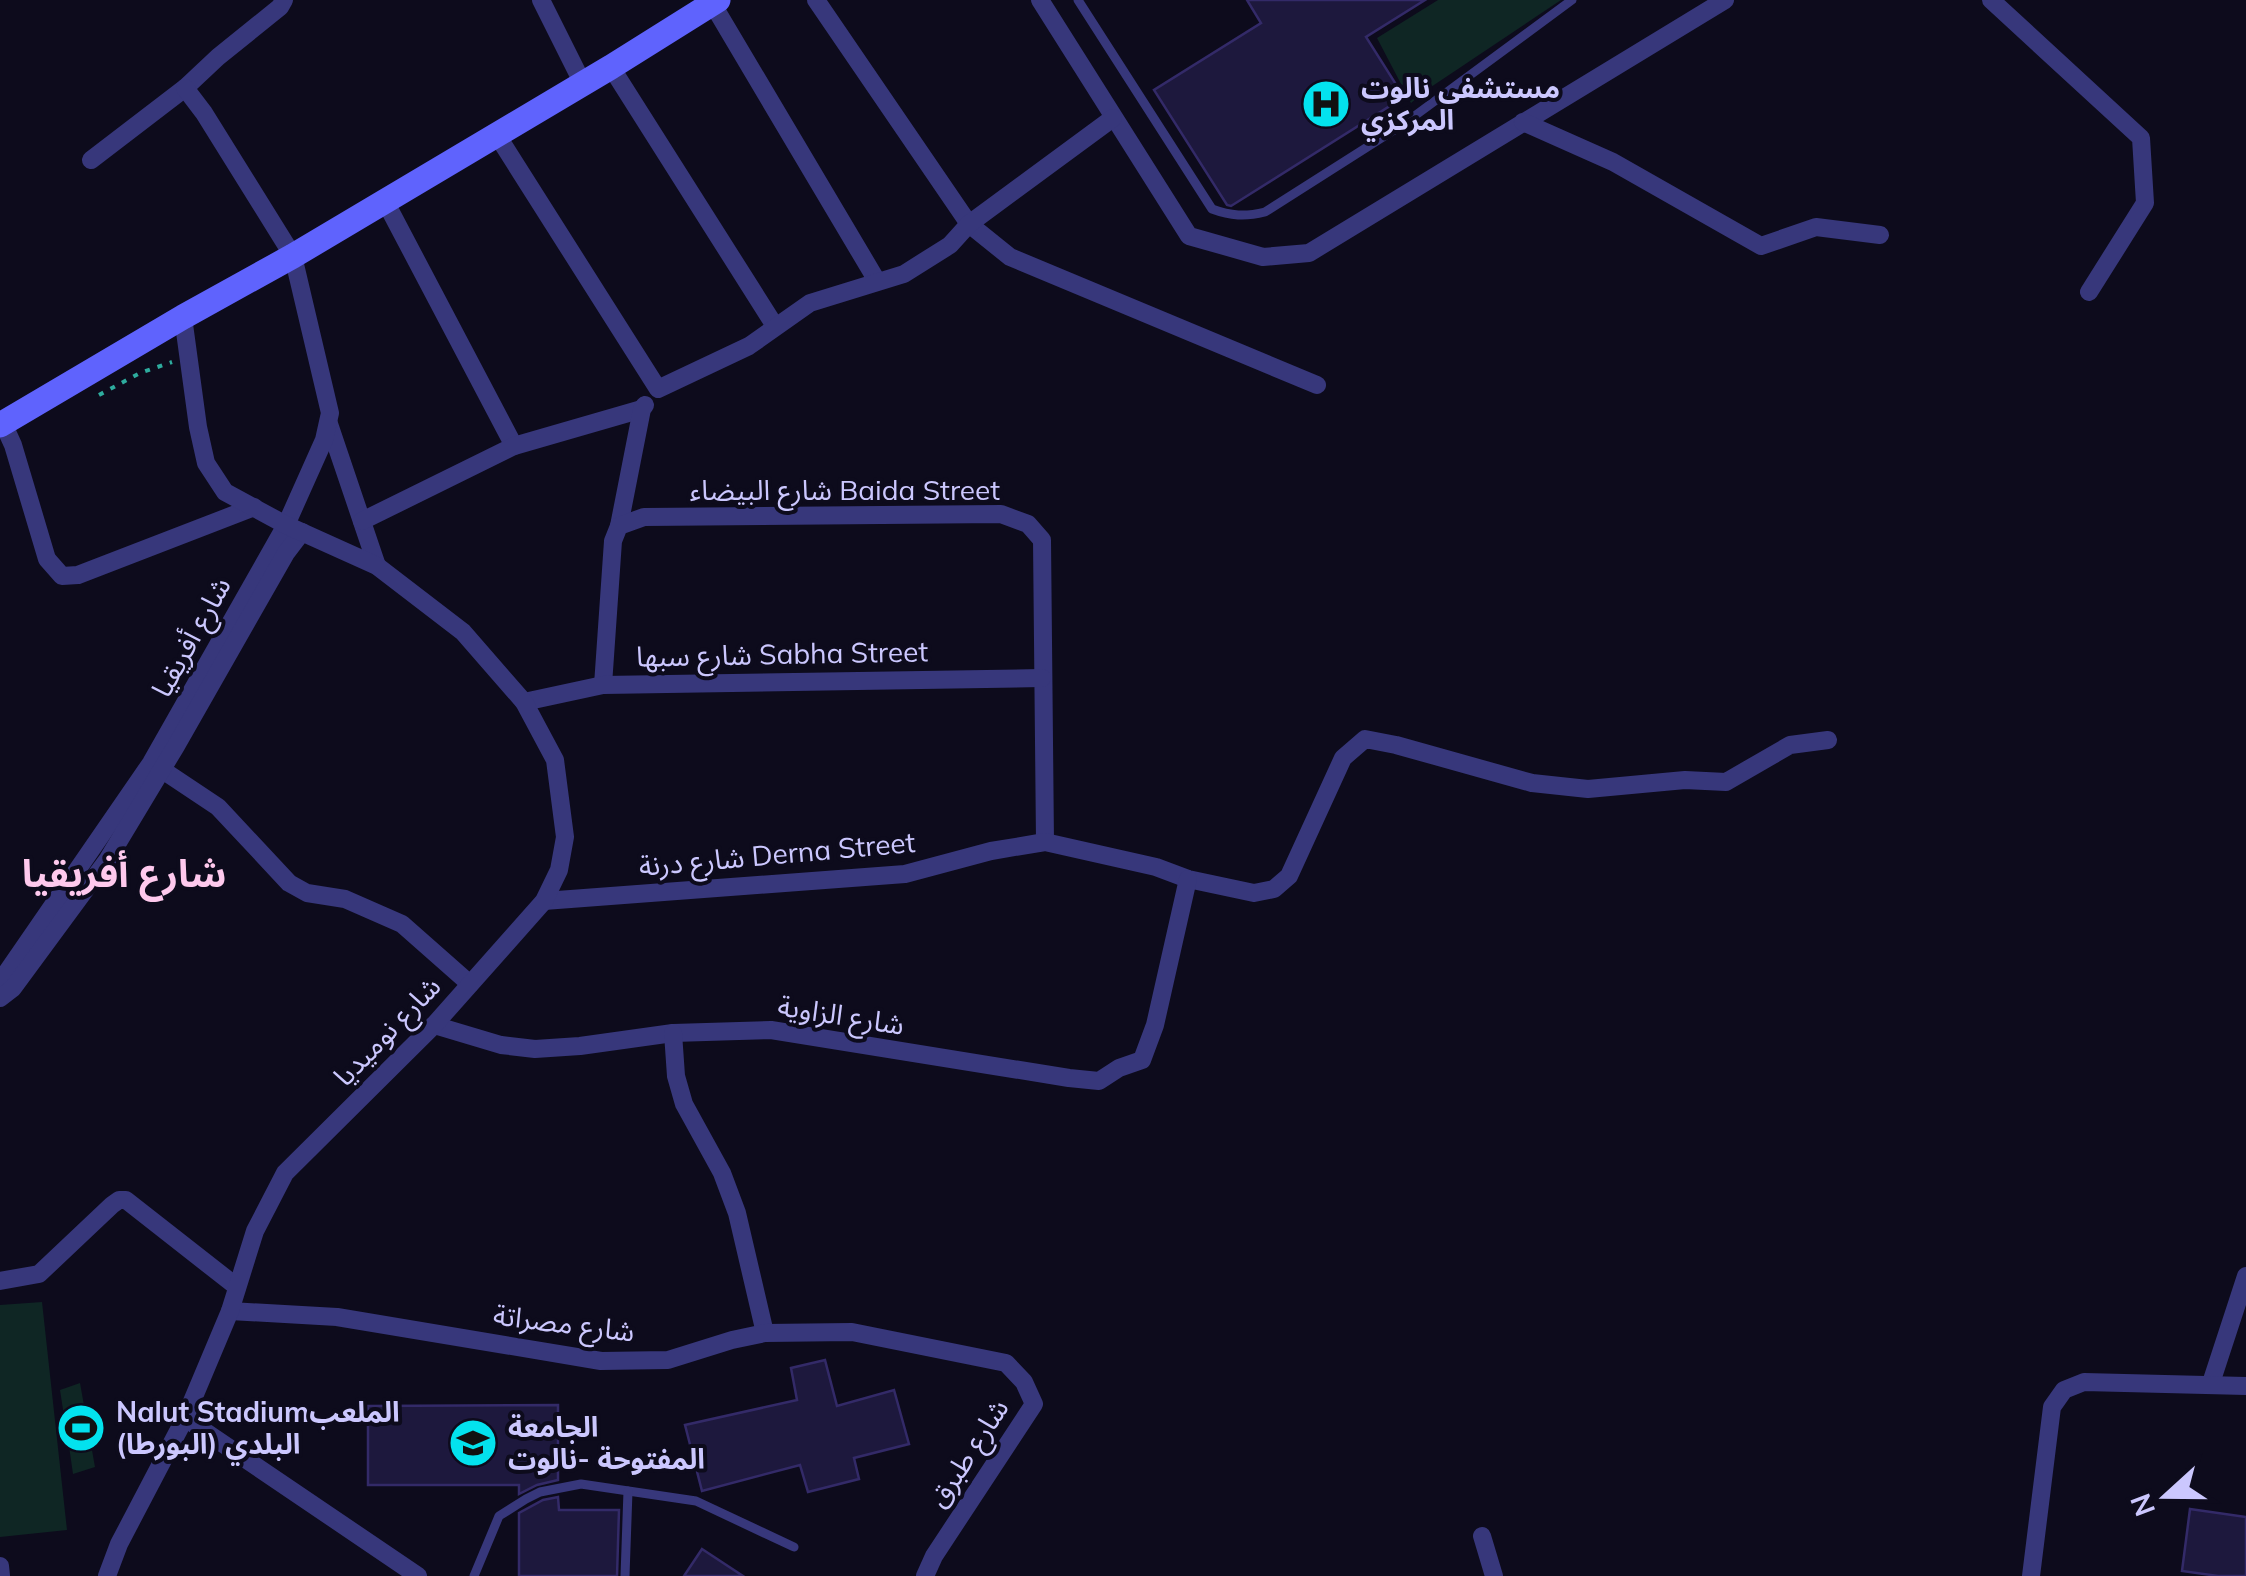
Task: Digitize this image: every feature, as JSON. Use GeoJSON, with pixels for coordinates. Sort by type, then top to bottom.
{"type":"FeatureCollection","features":[{"type":"Feature","properties":{"kind":"main road"},"geometry":{"type":"LineString","coordinates":[[1,424],[498,135],[715,2]]}},
{"type":"Feature","properties":{"kind":"street"},"geometry":{"type":"LineString","coordinates":[[91,160],[184,88],[284,0]]}},
{"type":"Feature","properties":{"kind":"street"},"geometry":{"type":"LineString","coordinates":[[541,0],[584,84]]}},
{"type":"Feature","properties":{"kind":"street"},"geometry":{"type":"LineString","coordinates":[[816,0],[969,224],[1010,256],[1317,385]]}},
{"type":"Feature","properties":{"kind":"street"},"geometry":{"type":"LineString","coordinates":[[1040,0],[1189,236],[1263,257],[1309,252],[1725,0]]}},
{"type":"Feature","properties":{"kind":"street"},"geometry":{"type":"LineString","coordinates":[[1991,0],[2142,138],[2144,203],[2089,292]]}},
{"type":"Feature","properties":{"kind":"street"},"geometry":{"type":"LineString","coordinates":[[715,2],[877,281]]}},
{"type":"Feature","properties":{"kind":"street"},"geometry":{"type":"LineString","coordinates":[[611,68],[775,326]]}},
{"type":"Feature","properties":{"kind":"street"},"geometry":{"type":"LineString","coordinates":[[183,317],[206,463],[225,492],[294,528],[330,412],[293,256],[204,113],[184,88]]}},
{"type":"Feature","properties":{"kind":"street"},"geometry":{"type":"LineString","coordinates":[[602,685],[613,541],[642,409],[658,389],[749,346],[810,304],[904,274],[950,245],[969,224],[1114,118]]}},
{"type":"Feature","properties":{"kind":"street"},"geometry":{"type":"LineString","coordinates":[[1524,122],[1612,162],[1761,246],[1816,227],[1880,235]]}},
{"type":"Feature","properties":{"kind":"street"},"geometry":{"type":"LineString","coordinates":[[498,135],[658,389]]}},
{"type":"Feature","properties":{"kind":"street"},"geometry":{"type":"LineString","coordinates":[[386,201],[514,446]]}},
{"type":"Feature","properties":{"kind":"street"},"geometry":{"type":"LineString","coordinates":[[362,520],[514,446],[642,409]]}},
{"type":"Feature","properties":{"kind":"street"},"geometry":{"type":"LineString","coordinates":[[1,424],[13,445],[47,559],[62,576],[78,575],[254,507]]}},
{"type":"Feature","properties":{"kind":"street"},"geometry":{"type":"LineString","coordinates":[[329,424],[378,566]]}},
{"type":"Feature","properties":{"kind":"street","name":"شارع البيضاء Baida Street"},"geometry":{"type":"LineString","coordinates":[[619,526],[644,517],[1001,514],[1028,524],[1042,540],[1046,842]]}},
{"type":"Feature","properties":{"kind":"street","name":"شارع نوميديا"},"geometry":{"type":"LineString","coordinates":[[107,1576],[119,1544],[185,1418],[230,1311],[254,1231],[285,1173],[434,1026],[544,901],[559,870],[566,837],[556,760],[524,702],[463,632],[378,566],[294,528]]}},
{"type":"Feature","properties":{"kind":"street","name":"شارع أفريقيا"},"geometry":{"type":"LineString","coordinates":[[0,998],[13,988],[108,858],[156,766],[294,528]]}},
{"type":"Feature","properties":{"kind":"street","name":"شارع سبها Sabha Street"},"geometry":{"type":"LineString","coordinates":[[524,702],[602,685],[1042,678]]}},
{"type":"Feature","properties":{"kind":"street","name":"شارع درنة Derna Street"},"geometry":{"type":"LineString","coordinates":[[544,901],[905,874],[991,851],[1046,842],[1254,892],[1274,889],[1289,876],[1343,758],[1365,739],[1532,783],[1588,789],[1686,780],[1726,782],[1790,745],[1828,740]]}},
{"type":"Feature","properties":{"kind":"street"},"geometry":{"type":"LineString","coordinates":[[156,766],[218,807],[288,883],[307,893],[345,899],[402,924],[470,984]]}},
{"type":"Feature","properties":{"kind":"street","name":"شارع أفريقيا"},"geometry":{"type":"LineString","coordinates":[[0,982],[156,766]]}},
{"type":"Feature","properties":{"kind":"street","name":"شارع الزاوية"},"geometry":{"type":"LineString","coordinates":[[434,1026],[502,1046],[536,1049],[674,1033],[771,1030],[1099,1081],[1142,1060],[1155,1025],[1188,879]]}},
{"type":"Feature","properties":{"kind":"street"},"geometry":{"type":"LineString","coordinates":[[674,1033],[676,1076],[684,1104],[722,1173],[737,1213],[765,1333]]}},
{"type":"Feature","properties":{"kind":"street"},"geometry":{"type":"LineString","coordinates":[[0,1281],[39,1274],[112,1205],[126,1200],[237,1287]]}},
{"type":"Feature","properties":{"kind":"street"},"geometry":{"type":"LineString","coordinates":[[2210,1384],[2246,1276]]}},
{"type":"Feature","properties":{"kind":"street","name":"شارع مصراتة"},"geometry":{"type":"LineString","coordinates":[[230,1311],[337,1317],[601,1361],[668,1360],[765,1333],[852,1332],[1006,1363]]}},
{"type":"Feature","properties":{"kind":"street","name":"شارع طبرق"},"geometry":{"type":"LineString","coordinates":[[924,1576],[1034,1404],[1024,1382],[1006,1363]]}},
{"type":"Feature","properties":{"kind":"street"},"geometry":{"type":"LineString","coordinates":[[2031,1576],[2052,1407],[2064,1390],[2084,1382],[2246,1386]]}},
{"type":"Feature","properties":{"kind":"street"},"geometry":{"type":"LineString","coordinates":[[185,1418],[418,1576]]}},
{"type":"Feature","properties":{"kind":"street"},"geometry":{"type":"LineString","coordinates":[[1482,1536],[1494,1576]]}},
{"type":"Feature","properties":{"kind":"street"},"geometry":{"type":"LineString","coordinates":[[0,1566],[2,1576]]}},
{"type":"Feature","properties":{"kind":"lane"},"geometry":{"type":"LineString","coordinates":[[1078,0],[1212,209],[1247,217],[1265,212],[1404,123],[1572,0]]}},
{"type":"Feature","properties":{"kind":"lane"},"geometry":{"type":"LineString","coordinates":[[474,1576],[499,1516],[540,1492],[581,1484],[696,1502],[794,1547]]}},
{"type":"Feature","properties":{"kind":"lane"},"geometry":{"type":"LineString","coordinates":[[625,1576],[628,1491]]}},
{"type":"Feature","properties":{"kind":"path"},"geometry":{"type":"LineString","coordinates":[[88,401],[140,373],[189,356]]}},
{"type":"Feature","properties":{"kind":"green space"},"geometry":{"type":"Polygon","coordinates":[[[1438,0],[1561,0],[1411,103],[1377,38],[1438,0]]]}},
{"type":"Feature","properties":{"kind":"green space"},"geometry":{"type":"Polygon","coordinates":[[[42,1302],[67,1530],[0,1537],[0,1305],[42,1302]]]}},
{"type":"Feature","properties":{"kind":"green space","name":"Nalut Stadiumالملعب البلدي (البورطا)"},"geometry":{"type":"Polygon","coordinates":[[[80,1383],[95,1467],[73,1474],[68,1439],[75,1436],[73,1427],[66,1429],[60,1390],[80,1383]]]}},
{"type":"Feature","properties":{"kind":"building"},"geometry":{"type":"Polygon","coordinates":[[[1247,0],[1425,0],[1366,37],[1404,97],[1231,206],[1154,90],[1261,23],[1247,0]]]}},
{"type":"Feature","properties":{"kind":"building"},"geometry":{"type":"Polygon","coordinates":[[[825,1360],[837,1406],[894,1390],[909,1444],[854,1458],[859,1479],[808,1492],[800,1465],[702,1491],[685,1425],[797,1400],[791,1368],[825,1360]]]}},
{"type":"Feature","properties":{"kind":"building"},"geometry":{"type":"Polygon","coordinates":[[[558,1405],[558,1480],[519,1494],[519,1485],[368,1485],[368,1406],[558,1405]]]}},
{"type":"Feature","properties":{"kind":"building"},"geometry":{"type":"Polygon","coordinates":[[[558,1497],[559,1510],[619,1510],[617,1576],[519,1576],[519,1513],[558,1497]]]}},
{"type":"Feature","properties":{"kind":"building"},"geometry":{"type":"Polygon","coordinates":[[[2190,1509],[2246,1517],[2246,1576],[2182,1571],[2190,1509]]]}},
{"type":"Feature","properties":{"kind":"building"},"geometry":{"type":"Polygon","coordinates":[[[702,1549],[743,1576],[684,1576],[702,1549]]]}},
{"type":"Feature","properties":{"kind":"place","name":"مستشفى نالوت المركزي"},"geometry":{"type":"Point","coordinates":[1326,104]}},
{"type":"Feature","properties":{"kind":"place","name":"Nalut Stadiumالملعب البلدي (البورطا)"},"geometry":{"type":"Point","coordinates":[81,1428]}},
{"type":"Feature","properties":{"kind":"place","name":"الجامعة المفتوحة -نالوت"},"geometry":{"type":"Point","coordinates":[473,1443]}},
{"type":"Feature","properties":{"kind":"district","name":"شارع أفريقيا"},"geometry":{"type":"Point","coordinates":[124,874]}}]}
